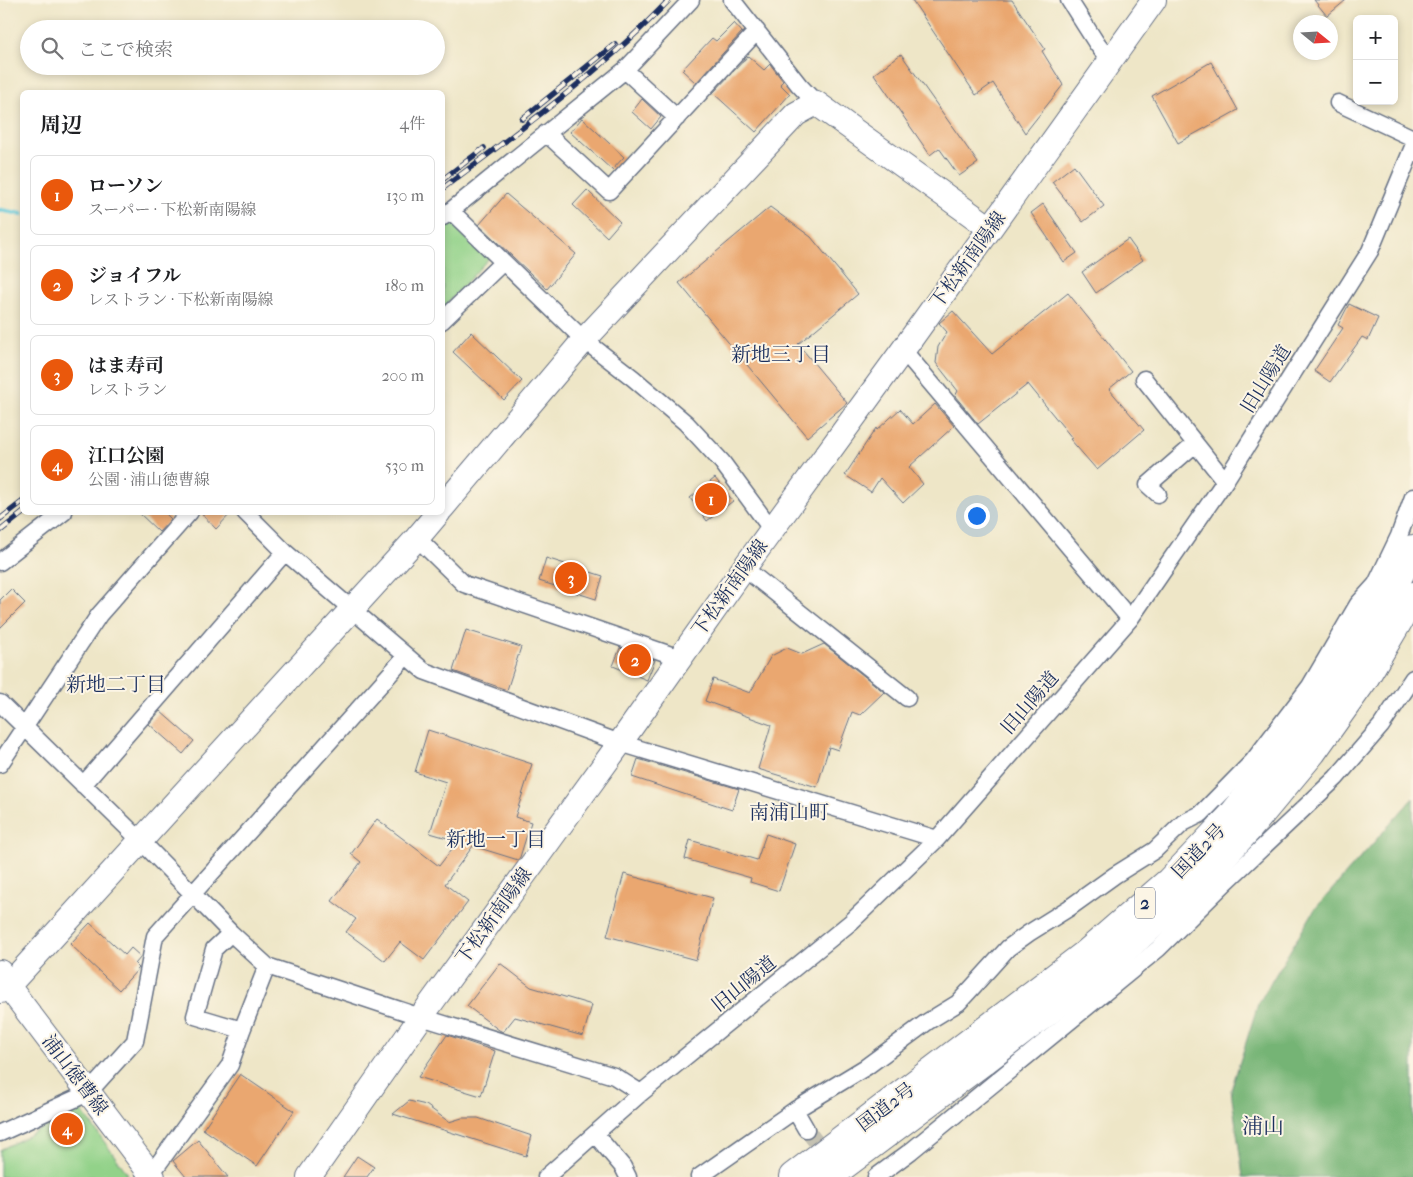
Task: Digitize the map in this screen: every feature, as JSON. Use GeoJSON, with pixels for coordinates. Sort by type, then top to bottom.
{"type":"FeatureCollection","features":[{"type":"Feature","properties":{"kind":"highway","name":"国道2号"},"geometry":{"type":"LineString","coordinates":[[793,1177],[982,1063],[1086,954],[1170,881],[1231,817],[1292,741],[1318,690],[1387,598],[1413,549]]}},
{"type":"Feature","properties":{"kind":"highway","name":"国道2号"},"geometry":{"type":"LineString","coordinates":[[828,1177],[982,1063],[1103,968],[1188,893],[1247,830],[1312,752],[1364,679],[1413,596]]}},
{"type":"Feature","properties":{"kind":"street"},"geometry":{"type":"LineString","coordinates":[[691,0],[625,70],[447,214],[503,262],[584,340],[686,423],[722,462],[772,530]]}},
{"type":"Feature","properties":{"kind":"street"},"geometry":{"type":"LineString","coordinates":[[732,0],[799,85],[816,103],[990,228]]}},
{"type":"Feature","properties":{"kind":"street"},"geometry":{"type":"LineString","coordinates":[[1069,0],[1110,61]]}},
{"type":"Feature","properties":{"kind":"street","name":"下松新南陽線"},"geometry":{"type":"LineString","coordinates":[[309,1177],[421,1016],[620,743],[1154,0]]}},
{"type":"Feature","properties":{"kind":"street"},"geometry":{"type":"LineString","coordinates":[[546,132],[609,191],[757,31]]}},
{"type":"Feature","properties":{"kind":"street"},"geometry":{"type":"LineString","coordinates":[[625,70],[677,118]]}},
{"type":"Feature","properties":{"kind":"street"},"geometry":{"type":"LineString","coordinates":[[445,504],[584,340],[796,114],[816,103]]}},
{"type":"Feature","properties":{"kind":"street"},"geometry":{"type":"LineString","coordinates":[[1338,103],[1413,138]]}},
{"type":"Feature","properties":{"kind":"street","name":"旧山陽道"},"geometry":{"type":"LineString","coordinates":[[546,1177],[641,1093],[851,922],[937,839],[1130,620],[1225,481],[1370,251],[1413,147]]}},
{"type":"Feature","properties":{"kind":"street"},"geometry":{"type":"LineString","coordinates":[[445,318],[503,262]]}},
{"type":"Feature","properties":{"kind":"street"},"geometry":{"type":"LineString","coordinates":[[903,350],[1130,620]]}},
{"type":"Feature","properties":{"kind":"street"},"geometry":{"type":"LineString","coordinates":[[1144,379],[1225,481]]}},
{"type":"Feature","properties":{"kind":"street"},"geometry":{"type":"LineString","coordinates":[[1158,494],[1148,485],[1195,444]]}},
{"type":"Feature","properties":{"kind":"street"},"geometry":{"type":"LineString","coordinates":[[699,1177],[795,1110],[866,1067],[927,1022],[958,1003],[1008,948],[1155,850],[1183,823],[1202,814],[1253,762],[1318,690],[1358,604],[1376,584],[1399,536],[1413,497]]}},
{"type":"Feature","properties":{"kind":"street"},"geometry":{"type":"LineString","coordinates":[[0,562],[60,515]]}},
{"type":"Feature","properties":{"kind":"street"},"geometry":{"type":"LineString","coordinates":[[0,764],[99,615],[187,515]]}},
{"type":"Feature","properties":{"kind":"street"},"geometry":{"type":"LineString","coordinates":[[249,515],[285,552],[424,671],[620,743],[937,839]]}},
{"type":"Feature","properties":{"kind":"street"},"geometry":{"type":"LineString","coordinates":[[3,983],[141,841],[436,515]]}},
{"type":"Feature","properties":{"kind":"street"},"geometry":{"type":"LineString","coordinates":[[417,538],[464,584],[680,658]]}},
{"type":"Feature","properties":{"kind":"street"},"geometry":{"type":"LineString","coordinates":[[83,785],[285,552]]}},
{"type":"Feature","properties":{"kind":"street"},"geometry":{"type":"LineString","coordinates":[[744,568],[907,698]]}},
{"type":"Feature","properties":{"kind":"street"},"geometry":{"type":"LineString","coordinates":[[0,1134],[88,1093],[135,1041],[155,936],[406,656]]}},
{"type":"Feature","properties":{"kind":"street"},"geometry":{"type":"LineString","coordinates":[[876,1177],[911,1151],[982,1063],[1158,949],[1266,843],[1336,778],[1381,726],[1413,678]]}},
{"type":"Feature","properties":{"kind":"street"},"geometry":{"type":"LineString","coordinates":[[0,703],[141,841],[231,933],[267,966],[614,1076],[641,1093]]}},
{"type":"Feature","properties":{"kind":"street"},"geometry":{"type":"LineString","coordinates":[[231,933],[214,950],[194,1016],[242,1030]]}},
{"type":"Feature","properties":{"kind":"street"},"geometry":{"type":"LineString","coordinates":[[150,1176],[230,1065],[267,966]]}},
{"type":"Feature","properties":{"kind":"street","name":"浦山徳曹線"},"geometry":{"type":"LineString","coordinates":[[3,983],[150,1176]]}},
{"type":"Feature","properties":{"kind":"street"},"geometry":{"type":"LineString","coordinates":[[795,1110],[806,1129]]}},
{"type":"Feature","properties":{"kind":"street"},"geometry":{"type":"LineString","coordinates":[[595,1134],[623,1167],[628,1177]]}},
{"type":"Feature","properties":{"kind":"green space"},"geometry":{"type":"Polygon","coordinates":[[[450,219],[490,257],[445,306],[445,223],[450,219]]]}},
{"type":"Feature","properties":{"kind":"green space"},"geometry":{"type":"Polygon","coordinates":[[[1413,798],[1413,1177],[1243,1177],[1231,1090],[1258,1004],[1315,909],[1413,798]]]}},
{"type":"Feature","properties":{"kind":"green space"},"geometry":{"type":"Polygon","coordinates":[[[80,1109],[128,1174],[122,1177],[0,1177],[0,1150],[80,1109]]]}},
{"type":"Feature","properties":{"kind":"building"},"geometry":{"type":"Polygon","coordinates":[[[912,0],[1012,0],[1045,49],[1042,51],[1063,85],[1025,133],[993,83],[976,95],[912,0]]]}},
{"type":"Feature","properties":{"kind":"building"},"geometry":{"type":"Polygon","coordinates":[[[1314,0],[1346,0],[1328,15],[1314,0]]]}},
{"type":"Feature","properties":{"kind":"building"},"geometry":{"type":"Polygon","coordinates":[[[734,23],[742,32],[696,83],[682,70],[712,38],[716,41],[734,23]]]}},
{"type":"Feature","properties":{"kind":"building"},"geometry":{"type":"Polygon","coordinates":[[[901,54],[978,163],[959,176],[939,148],[930,155],[874,74],[901,54]]]}},
{"type":"Feature","properties":{"kind":"building"},"geometry":{"type":"Polygon","coordinates":[[[748,56],[764,70],[770,64],[783,81],[780,84],[790,94],[756,132],[713,93],[748,56]]]}},
{"type":"Feature","properties":{"kind":"building"},"geometry":{"type":"Polygon","coordinates":[[[1211,62],[1238,110],[1178,143],[1152,96],[1211,62]]]}},
{"type":"Feature","properties":{"kind":"building"},"geometry":{"type":"Polygon","coordinates":[[[642,99],[661,117],[651,129],[632,112],[642,99]]]}},
{"type":"Feature","properties":{"kind":"building"},"geometry":{"type":"Polygon","coordinates":[[[582,118],[624,157],[612,170],[570,132],[582,118]]]}},
{"type":"Feature","properties":{"kind":"building"},"geometry":{"type":"Polygon","coordinates":[[[1074,165],[1104,206],[1083,222],[1052,182],[1074,165]]]}},
{"type":"Feature","properties":{"kind":"building"},"geometry":{"type":"Polygon","coordinates":[[[587,190],[620,222],[607,237],[573,205],[587,190]]]}},
{"type":"Feature","properties":{"kind":"building"},"geometry":{"type":"Polygon","coordinates":[[[506,194],[576,254],[547,289],[479,225],[506,194]]]}},
{"type":"Feature","properties":{"kind":"building"},"geometry":{"type":"Polygon","coordinates":[[[1043,204],[1077,253],[1064,262],[1031,213],[1043,204]]]}},
{"type":"Feature","properties":{"kind":"building"},"geometry":{"type":"Polygon","coordinates":[[[770,207],[811,237],[858,294],[798,344],[847,403],[807,437],[679,283],[770,207]]]}},
{"type":"Feature","properties":{"kind":"building"},"geometry":{"type":"Polygon","coordinates":[[[1128,239],[1143,260],[1096,293],[1082,272],[1128,239]]]}},
{"type":"Feature","properties":{"kind":"building"},"geometry":{"type":"Polygon","coordinates":[[[1068,293],[1131,371],[1109,389],[1144,430],[1097,470],[1070,439],[1072,438],[1028,384],[978,424],[955,396],[958,391],[936,363],[938,347],[947,332],[939,323],[953,311],[992,354],[1068,293]]]}},
{"type":"Feature","properties":{"kind":"building"},"geometry":{"type":"Polygon","coordinates":[[[1349,304],[1378,318],[1368,340],[1362,337],[1330,382],[1314,371],[1343,328],[1338,325],[1349,304]]]}},
{"type":"Feature","properties":{"kind":"building"},"geometry":{"type":"Polygon","coordinates":[[[471,332],[522,381],[504,400],[453,352],[471,332]]]}},
{"type":"Feature","properties":{"kind":"building"},"geometry":{"type":"Polygon","coordinates":[[[935,404],[954,426],[909,467],[923,484],[903,503],[880,478],[871,492],[845,475],[876,428],[877,430],[900,409],[913,424],[935,404]]]}},
{"type":"Feature","properties":{"kind":"building"},"geometry":{"type":"Polygon","coordinates":[[[715,478],[733,501],[707,521],[690,498],[715,478]]]}},
{"type":"Feature","properties":{"kind":"building"},"geometry":{"type":"Polygon","coordinates":[[[141,515],[167,515],[171,519],[159,532],[141,515]]]}},
{"type":"Feature","properties":{"kind":"building"},"geometry":{"type":"Polygon","coordinates":[[[203,515],[229,515],[216,529],[203,515]]]}},
{"type":"Feature","properties":{"kind":"building"},"geometry":{"type":"Polygon","coordinates":[[[546,558],[603,576],[596,599],[539,581],[546,558]]]}},
{"type":"Feature","properties":{"kind":"building"},"geometry":{"type":"Polygon","coordinates":[[[11,589],[25,603],[0,628],[0,600],[11,589]]]}},
{"type":"Feature","properties":{"kind":"building"},"geometry":{"type":"Polygon","coordinates":[[[466,630],[521,647],[507,690],[453,671],[466,630]]]}},
{"type":"Feature","properties":{"kind":"building"},"geometry":{"type":"Polygon","coordinates":[[[824,644],[884,692],[860,715],[852,712],[838,750],[829,747],[817,787],[758,769],[771,725],[705,701],[713,679],[750,693],[771,656],[787,648],[802,654],[824,644]]]}},
{"type":"Feature","properties":{"kind":"building"},"geometry":{"type":"Polygon","coordinates":[[[620,648],[655,660],[647,680],[613,666],[620,648]]]}},
{"type":"Feature","properties":{"kind":"building"},"geometry":{"type":"Polygon","coordinates":[[[160,711],[194,741],[183,754],[149,724],[160,711]]]}},
{"type":"Feature","properties":{"kind":"building"},"geometry":{"type":"Polygon","coordinates":[[[428,730],[532,764],[515,817],[531,822],[518,860],[473,846],[445,884],[468,902],[424,960],[400,942],[385,961],[346,932],[356,919],[332,901],[361,862],[351,854],[377,819],[439,866],[458,841],[430,833],[446,782],[415,772],[428,730]]]}},
{"type":"Feature","properties":{"kind":"building"},"geometry":{"type":"Polygon","coordinates":[[[638,759],[739,789],[732,810],[632,777],[638,759]]]}},
{"type":"Feature","properties":{"kind":"building"},"geometry":{"type":"Polygon","coordinates":[[[766,834],[795,844],[779,891],[750,882],[751,878],[685,859],[690,840],[757,860],[766,834]]]}},
{"type":"Feature","properties":{"kind":"building"},"geometry":{"type":"Polygon","coordinates":[[[624,874],[713,898],[696,960],[607,936],[624,874]]]}},
{"type":"Feature","properties":{"kind":"building"},"geometry":{"type":"Polygon","coordinates":[[[90,923],[125,955],[131,948],[141,957],[135,964],[139,968],[119,990],[70,944],[90,923]]]}},
{"type":"Feature","properties":{"kind":"building"},"geometry":{"type":"Polygon","coordinates":[[[500,963],[531,987],[592,1005],[583,1036],[515,1017],[503,1032],[467,1006],[500,963]]]}},
{"type":"Feature","properties":{"kind":"building"},"geometry":{"type":"Polygon","coordinates":[[[447,1035],[495,1051],[481,1096],[418,1077],[447,1035]]]}},
{"type":"Feature","properties":{"kind":"building"},"geometry":{"type":"Polygon","coordinates":[[[240,1074],[294,1111],[257,1166],[203,1129],[240,1074]]]}},
{"type":"Feature","properties":{"kind":"building"},"geometry":{"type":"Polygon","coordinates":[[[409,1101],[426,1105],[449,1122],[462,1118],[478,1118],[532,1136],[526,1156],[393,1114],[409,1101]]]}},
{"type":"Feature","properties":{"kind":"building"},"geometry":{"type":"Polygon","coordinates":[[[198,1140],[228,1177],[186,1177],[173,1161],[198,1140]]]}},
{"type":"Feature","properties":{"kind":"building"},"geometry":{"type":"Polygon","coordinates":[[[357,1156],[374,1167],[367,1177],[343,1177],[357,1156]]]}},
{"type":"Feature","properties":{"kind":"waterway"},"geometry":{"type":"LineString","coordinates":[[0,210],[20,214]]}},
{"type":"Feature","properties":{"kind":"tunnel"},"geometry":{"type":"LineString","coordinates":[[806,1129],[829,1159]]}},
{"type":"Feature","properties":{"kind":"railway"},"geometry":{"type":"LineString","coordinates":[[445,187],[588,76],[669,0]]}},
{"type":"Feature","properties":{"kind":"railway"},"geometry":{"type":"LineString","coordinates":[[522,119],[615,44]]}},
{"type":"Feature","properties":{"kind":"railway"},"geometry":{"type":"LineString","coordinates":[[445,178],[484,148]]}},
{"type":"Feature","properties":{"kind":"railway"},"geometry":{"type":"LineString","coordinates":[[0,519],[20,504]]}},
{"type":"Feature","properties":{"kind":"railway"},"geometry":{"type":"LineString","coordinates":[[0,531],[20,515]]}},
{"type":"Feature","properties":{"kind":"place","name":"ローソン"},"geometry":{"type":"Point","coordinates":[711,499]}},
{"type":"Feature","properties":{"kind":"place","name":"はま寿司"},"geometry":{"type":"Point","coordinates":[571,578]}},
{"type":"Feature","properties":{"kind":"place","name":"ジョイフル"},"geometry":{"type":"Point","coordinates":[635,660]}},
{"type":"Feature","properties":{"kind":"place","name":"江口公園"},"geometry":{"type":"Point","coordinates":[67,1129]}},
{"type":"Feature","properties":{"kind":"district","name":"新地三丁目"},"geometry":{"type":"Point","coordinates":[781,354]}},
{"type":"Feature","properties":{"kind":"district","name":"新地二丁目"},"geometry":{"type":"Point","coordinates":[116,684]}},
{"type":"Feature","properties":{"kind":"district","name":"南浦山町"},"geometry":{"type":"Point","coordinates":[789,812]}},
{"type":"Feature","properties":{"kind":"district","name":"新地一丁目"},"geometry":{"type":"Point","coordinates":[496,839]}},
{"type":"Feature","properties":{"kind":"district","name":"浦山"},"geometry":{"type":"Point","coordinates":[1263,1126]}}]}
